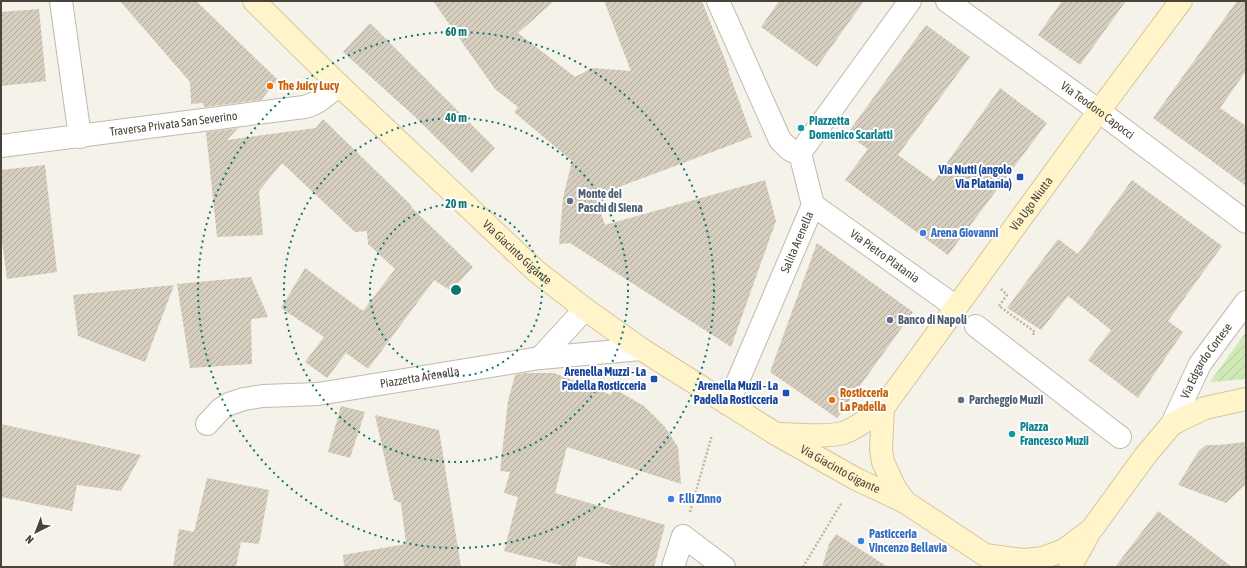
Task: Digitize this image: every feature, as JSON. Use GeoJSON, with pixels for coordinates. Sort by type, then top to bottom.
{"type":"FeatureCollection","features":[{"type":"Feature","properties":{"kind":"main road","name":"Via Giacinto Gigante"},"geometry":{"type":"LineString","coordinates":[[254,1],[338,85],[536,271],[585,310],[641,349],[776,434],[856,479],[905,502]]}},
{"type":"Feature","properties":{"kind":"main road","name":"Via Ugo Niutta"},"geometry":{"type":"LineString","coordinates":[[883,408],[1181,1]]}},
{"type":"Feature","properties":{"kind":"main road"},"geometry":{"type":"LineString","coordinates":[[1070,567],[1092,530],[1145,456],[1172,424],[1205,408],[1246,399]]}},
{"type":"Feature","properties":{"kind":"main road","name":"Via Giacinto Gigante"},"geometry":{"type":"LineString","coordinates":[[776,434],[820,435],[843,433],[883,408]]}},
{"type":"Feature","properties":{"kind":"main road"},"geometry":{"type":"LineString","coordinates":[[883,408],[881,449],[883,462],[895,488],[905,502],[987,561],[1043,558],[1064,550],[1092,530]]}},
{"type":"Feature","properties":{"kind":"street"},"geometry":{"type":"LineString","coordinates":[[61,1],[80,137]]}},
{"type":"Feature","properties":{"kind":"street"},"geometry":{"type":"LineString","coordinates":[[718,1],[780,140],[796,153],[800,153],[910,1]]}},
{"type":"Feature","properties":{"kind":"street","name":"Via Teodoro Capocci"},"geometry":{"type":"LineString","coordinates":[[947,1],[1099,111],[1246,222]]}},
{"type":"Feature","properties":{"kind":"street","name":"Traversa Privata San Severino"},"geometry":{"type":"LineString","coordinates":[[1,146],[312,106],[319,102],[338,85]]}},
{"type":"Feature","properties":{"kind":"street","name":"Salita Arenella"},"geometry":{"type":"LineString","coordinates":[[728,404],[813,205],[800,153]]}},
{"type":"Feature","properties":{"kind":"street","name":"Via Pietro Platania"},"geometry":{"type":"LineString","coordinates":[[813,205],[956,307]]}},
{"type":"Feature","properties":{"kind":"street","name":"Via Edgardo Cortese"},"geometry":{"type":"LineString","coordinates":[[1172,424],[1200,364],[1246,302]]}},
{"type":"Feature","properties":{"kind":"street"},"geometry":{"type":"LineString","coordinates":[[540,358],[585,310]]}},
{"type":"Feature","properties":{"kind":"street"},"geometry":{"type":"LineString","coordinates":[[976,326],[1120,437]]}},
{"type":"Feature","properties":{"kind":"street","name":"Piazzetta Arenella"},"geometry":{"type":"LineString","coordinates":[[207,424],[229,404],[244,399],[263,396],[318,394],[540,358],[641,349]]}},
{"type":"Feature","properties":{"kind":"street"},"geometry":{"type":"LineString","coordinates":[[673,567],[683,536],[724,567]]}},
{"type":"Feature","properties":{"kind":"path"},"geometry":{"type":"LineString","coordinates":[[996,286],[1007,295],[1000,306],[1035,332],[1018,358]]}},
{"type":"Feature","properties":{"kind":"path"},"geometry":{"type":"LineString","coordinates":[[683,536],[712,435]]}},
{"type":"Feature","properties":{"kind":"path"},"geometry":{"type":"LineString","coordinates":[[803,567],[856,479]]}},
{"type":"Feature","properties":{"kind":"green space"},"geometry":{"type":"Polygon","coordinates":[[[1246,332],[1246,379],[1210,382],[1246,332]]]}},
{"type":"Feature","properties":{"kind":"building"},"geometry":{"type":"Polygon","coordinates":[[[120,1],[196,1],[278,80],[261,100],[204,107],[203,103],[191,104],[190,82],[120,1]]]}},
{"type":"Feature","properties":{"kind":"building"},"geometry":{"type":"Polygon","coordinates":[[[433,1],[554,1],[518,33],[575,77],[592,68],[631,71],[604,1],[702,1],[729,70],[752,137],[595,196],[605,225],[765,180],[776,221],[731,347],[570,243],[559,244],[563,198],[572,161],[514,112],[518,107],[495,89],[433,1]]]}},
{"type":"Feature","properties":{"kind":"building"},"geometry":{"type":"Polygon","coordinates":[[[779,1],[864,1],[817,67],[761,27],[779,1]]]}},
{"type":"Feature","properties":{"kind":"building"},"geometry":{"type":"Polygon","coordinates":[[[1062,1],[1126,1],[1080,65],[1038,35],[1062,1]]]}},
{"type":"Feature","properties":{"kind":"building"},"geometry":{"type":"Polygon","coordinates":[[[1237,1],[1246,1],[1246,71],[1220,108],[1246,126],[1246,186],[1153,118],[1237,1]]]}},
{"type":"Feature","properties":{"kind":"building"},"geometry":{"type":"Polygon","coordinates":[[[39,9],[46,81],[1,86],[1,12],[39,9]]]}},
{"type":"Feature","properties":{"kind":"building"},"geometry":{"type":"Polygon","coordinates":[[[370,23],[495,148],[472,173],[413,115],[343,52],[370,23]]]}},
{"type":"Feature","properties":{"kind":"building"},"geometry":{"type":"Polygon","coordinates":[[[926,25],[970,57],[898,155],[934,181],[1000,88],[1047,123],[948,255],[845,180],[868,149],[847,134],[926,25]]]}},
{"type":"Feature","properties":{"kind":"building"},"geometry":{"type":"Polygon","coordinates":[[[323,119],[473,267],[451,291],[434,280],[368,369],[346,353],[327,378],[305,362],[324,337],[281,308],[305,268],[363,311],[395,269],[368,244],[367,231],[355,232],[282,163],[259,191],[263,235],[217,237],[206,132],[238,128],[227,140],[316,128],[323,119]]]}},
{"type":"Feature","properties":{"kind":"building"},"geometry":{"type":"Polygon","coordinates":[[[45,165],[57,272],[7,279],[1,234],[1,170],[45,165]]]}},
{"type":"Feature","properties":{"kind":"building"},"geometry":{"type":"Polygon","coordinates":[[[1132,180],[1222,246],[1168,321],[1183,332],[1138,398],[1088,360],[1111,330],[1068,296],[1041,330],[1007,308],[1058,239],[1078,254],[1132,180]]]}},
{"type":"Feature","properties":{"kind":"building"},"geometry":{"type":"Polygon","coordinates":[[[817,243],[913,312],[837,418],[770,372],[817,243]]]}},
{"type":"Feature","properties":{"kind":"building"},"geometry":{"type":"Polygon","coordinates":[[[251,277],[268,317],[251,319],[252,364],[190,368],[177,284],[251,277]]]}},
{"type":"Feature","properties":{"kind":"building"},"geometry":{"type":"Polygon","coordinates":[[[174,285],[145,362],[78,336],[73,295],[174,285]]]}},
{"type":"Feature","properties":{"kind":"building"},"geometry":{"type":"Polygon","coordinates":[[[525,373],[554,373],[611,395],[613,388],[644,406],[665,427],[678,447],[681,484],[567,447],[555,493],[665,525],[654,567],[617,567],[578,556],[575,567],[568,567],[504,551],[518,497],[504,493],[510,472],[500,471],[508,401],[515,375],[525,373]]]}},
{"type":"Feature","properties":{"kind":"building"},"geometry":{"type":"Polygon","coordinates":[[[341,406],[365,412],[350,458],[328,452],[341,406]]]}},
{"type":"Feature","properties":{"kind":"building"},"geometry":{"type":"Polygon","coordinates":[[[375,415],[439,430],[461,567],[344,567],[343,555],[406,544],[401,503],[394,500],[375,415]]]}},
{"type":"Feature","properties":{"kind":"building"},"geometry":{"type":"Polygon","coordinates":[[[1,424],[141,455],[121,491],[77,485],[72,511],[1,497],[1,424]]]}},
{"type":"Feature","properties":{"kind":"building"},"geometry":{"type":"Polygon","coordinates":[[[1246,442],[1246,484],[1226,503],[1178,485],[1198,452],[1206,445],[1246,442]]]}},
{"type":"Feature","properties":{"kind":"building"},"geometry":{"type":"Polygon","coordinates":[[[207,478],[269,490],[259,544],[241,542],[236,567],[173,567],[179,529],[194,532],[207,478]]]}},
{"type":"Feature","properties":{"kind":"building"},"geometry":{"type":"Polygon","coordinates":[[[1158,511],[1232,567],[1115,567],[1158,511]]]}},
{"type":"Feature","properties":{"kind":"building"},"geometry":{"type":"Polygon","coordinates":[[[836,534],[888,567],[822,567],[829,544],[836,534]]]}},
{"type":"Feature","properties":{"kind":"place","name":"The Juicy Lucy"},"geometry":{"type":"Point","coordinates":[270,86]}},
{"type":"Feature","properties":{"kind":"place","name":"Piazzetta Domenico Scarlatti"},"geometry":{"type":"Point","coordinates":[801,128]}},
{"type":"Feature","properties":{"kind":"place","name":"Via Nutti (angolo Via Platania)"},"geometry":{"type":"Point","coordinates":[1020,177]}},
{"type":"Feature","properties":{"kind":"place","name":"Monte dei Paschi di Siena"},"geometry":{"type":"Point","coordinates":[570,201]}},
{"type":"Feature","properties":{"kind":"place","name":"Arena Giovanni"},"geometry":{"type":"Point","coordinates":[923,233]}},
{"type":"Feature","properties":{"kind":"place","name":"Banco di Napoli"},"geometry":{"type":"Point","coordinates":[890,320]}},
{"type":"Feature","properties":{"kind":"place","name":"Arenella Muzzi - La Padella Rosticceria"},"geometry":{"type":"Point","coordinates":[654,379]}},
{"type":"Feature","properties":{"kind":"place","name":"Arenella Muzii - La Padella Rosticceria"},"geometry":{"type":"Point","coordinates":[786,393]}},
{"type":"Feature","properties":{"kind":"place","name":"Rosticceria La Padella"},"geometry":{"type":"Point","coordinates":[832,400]}},
{"type":"Feature","properties":{"kind":"place","name":"Parcheggio Muzii"},"geometry":{"type":"Point","coordinates":[961,400]}},
{"type":"Feature","properties":{"kind":"place","name":"Piazza Francesco Muzii"},"geometry":{"type":"Point","coordinates":[1012,434]}},
{"type":"Feature","properties":{"kind":"place","name":"F.lli Zinno"},"geometry":{"type":"Point","coordinates":[671,499]}},
{"type":"Feature","properties":{"kind":"place","name":"Pasticceria Vincenzo Bellavia"},"geometry":{"type":"Point","coordinates":[861,541]}}]}
